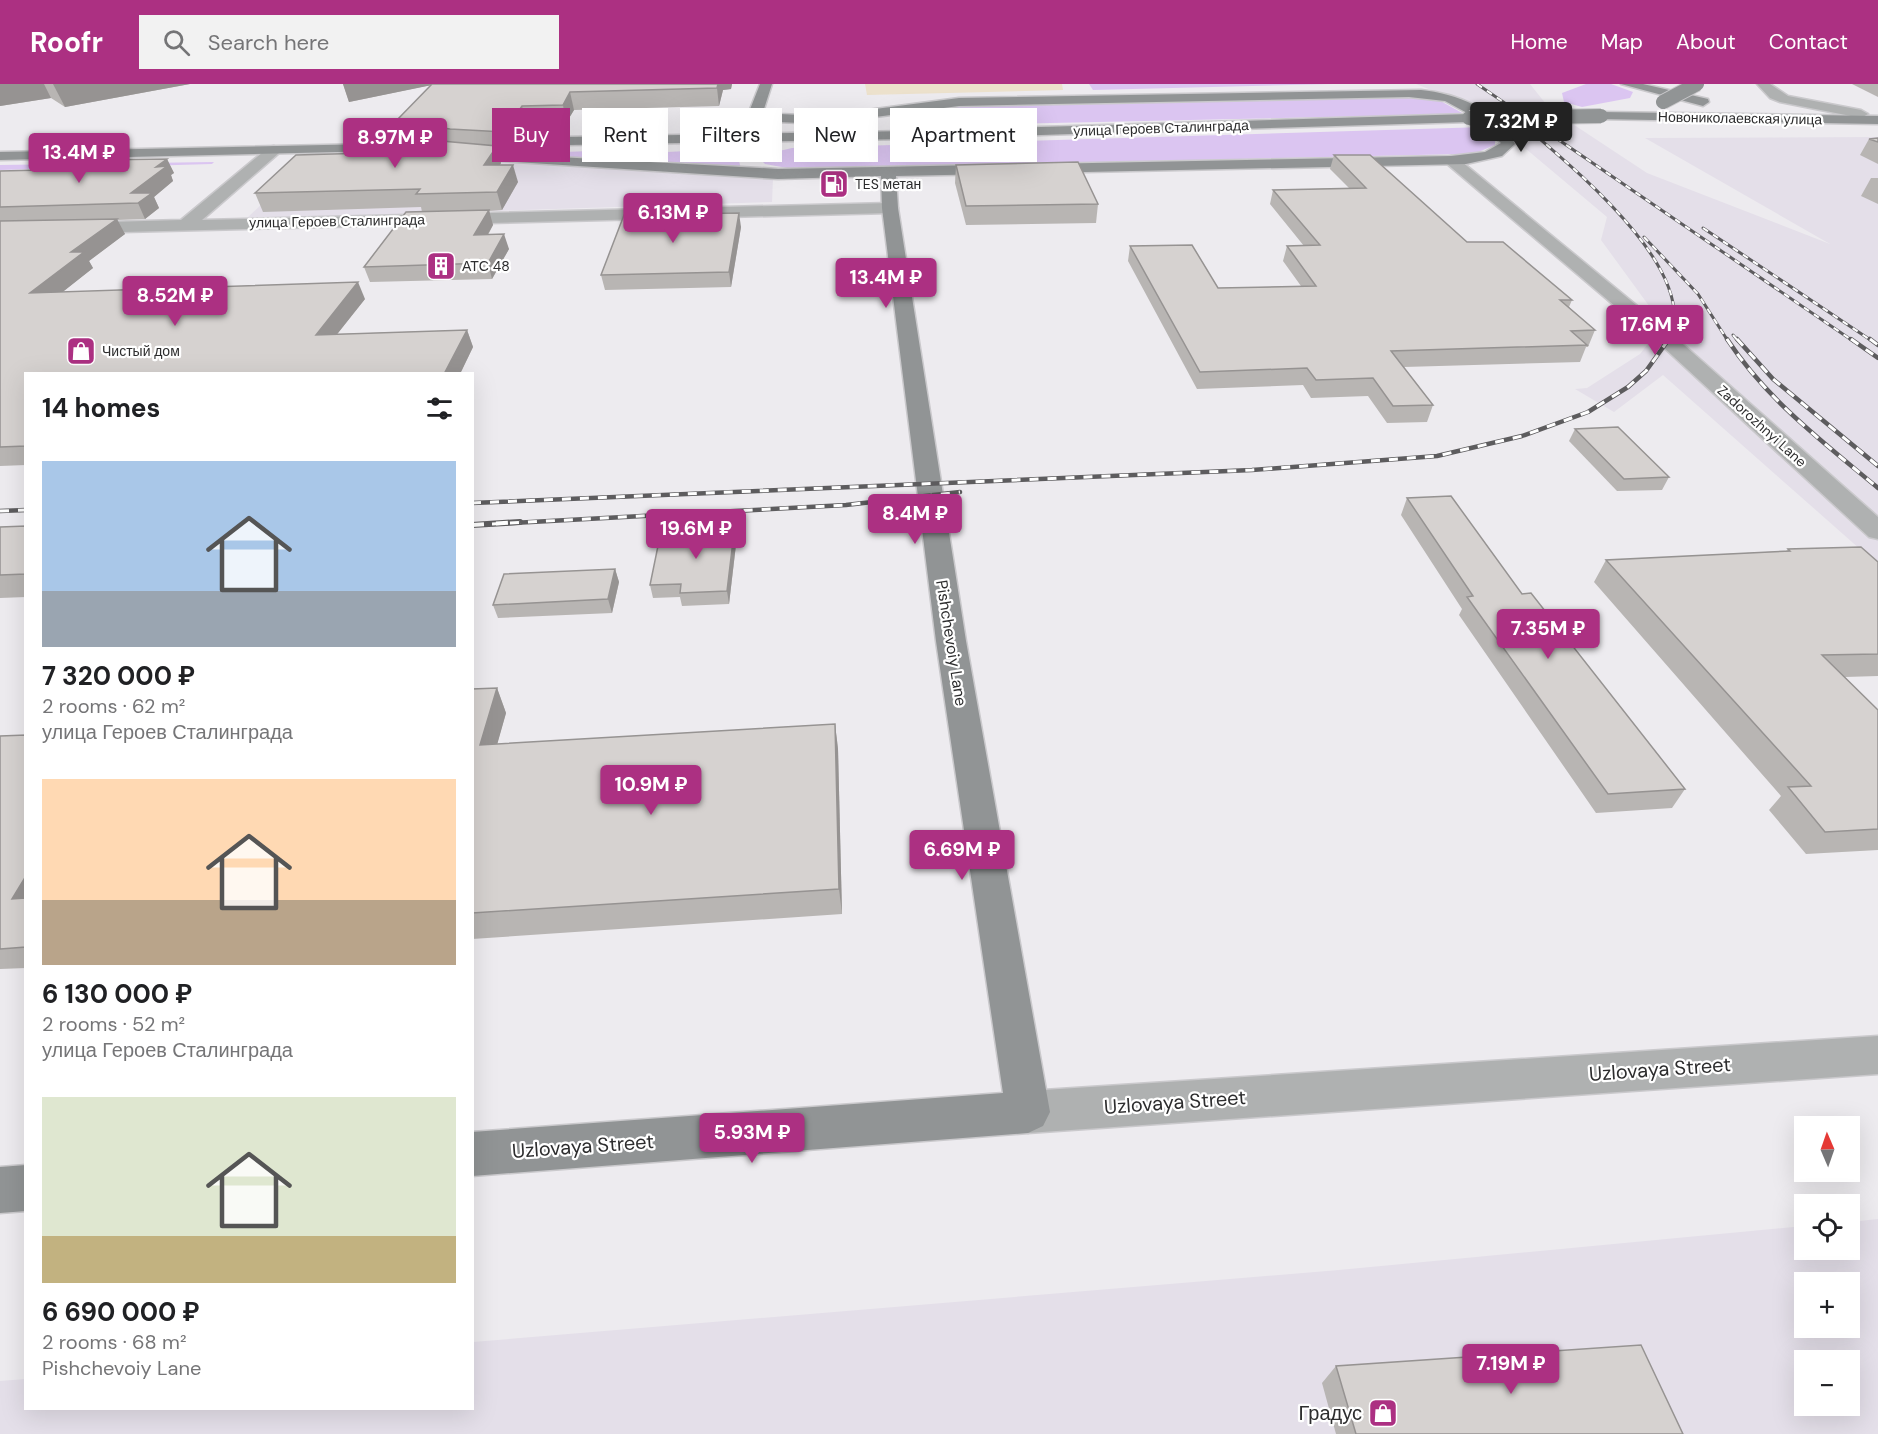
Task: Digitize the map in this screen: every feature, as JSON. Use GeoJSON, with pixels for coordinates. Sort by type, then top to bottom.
{"type":"FeatureCollection","features":[{"type":"Feature","properties":{"kind":"street"},"geometry":{"type":"LineString","coordinates":[[756,108],[766,84]]}},
{"type":"Feature","properties":{"kind":"street"},"geometry":{"type":"LineString","coordinates":[[1627,84],[1676,97],[1729,105],[1878,114]]}},
{"type":"Feature","properties":{"kind":"street"},"geometry":{"type":"LineString","coordinates":[[1601,116],[1633,111],[1663,102],[1698,84]]}},
{"type":"Feature","properties":{"kind":"street"},"geometry":{"type":"LineString","coordinates":[[1763,84],[1774,95],[1785,99],[1861,114]]}},
{"type":"Feature","properties":{"kind":"street"},"geometry":{"type":"LineString","coordinates":[[0,156],[400,147],[778,174],[1451,160],[1483,157],[1496,153],[1505,148],[1508,139],[1456,100],[1427,95],[1377,92],[1095,98],[925,106],[822,120],[782,118]]}},
{"type":"Feature","properties":{"kind":"street"},"geometry":{"type":"LineString","coordinates":[[925,106],[918,114],[919,119],[938,127],[1058,131]]}},
{"type":"Feature","properties":{"kind":"street","name":"улица Героев Сталинграда"},"geometry":{"type":"LineString","coordinates":[[1037,132],[1601,116]]}},
{"type":"Feature","properties":{"kind":"street","name":"Новониколаевская улица"},"geometry":{"type":"LineString","coordinates":[[1601,116],[1878,120]]}},
{"type":"Feature","properties":{"kind":"street"},"geometry":{"type":"LineString","coordinates":[[778,174],[751,162],[755,153],[789,144],[890,136]]}},
{"type":"Feature","properties":{"kind":"street","name":"улица Героев Сталинграда"},"geometry":{"type":"LineString","coordinates":[[668,140],[794,138]]}},
{"type":"Feature","properties":{"kind":"street"},"geometry":{"type":"LineString","coordinates":[[440,149],[492,145]]}},
{"type":"Feature","properties":{"kind":"street"},"geometry":{"type":"LineString","coordinates":[[186,225],[274,150]]}},
{"type":"Feature","properties":{"kind":"street","name":"Zadorozhnyi Lane"},"geometry":{"type":"LineString","coordinates":[[1451,160],[1668,341],[1878,531]]}},
{"type":"Feature","properties":{"kind":"street","name":"Pishchevoiy Lane"},"geometry":{"type":"LineString","coordinates":[[888,172],[890,208],[951,641],[1028,1112]]}},
{"type":"Feature","properties":{"kind":"street","name":"улица Героев Сталинграда"},"geometry":{"type":"LineString","coordinates":[[0,230],[890,208]]}},
{"type":"Feature","properties":{"kind":"street","name":"Uzlovaya Street"},"geometry":{"type":"LineString","coordinates":[[474,1154],[1028,1112],[1878,1054]]}},
{"type":"Feature","properties":{"kind":"street"},"geometry":{"type":"LineString","coordinates":[[0,1190],[24,1188]]}},
{"type":"Feature","properties":{"kind":"shaded area"},"geometry":{"type":"Polygon","coordinates":[[[865,84],[1062,84],[1063,90],[867,95],[865,84]]]}},
{"type":"Feature","properties":{"kind":"shaded area"},"geometry":{"type":"Polygon","coordinates":[[[1089,84],[1333,84],[1093,90],[1089,84]]]}},
{"type":"Feature","properties":{"kind":"shaded area"},"geometry":{"type":"Polygon","coordinates":[[[1416,84],[1530,84],[1550,109],[1647,173],[1830,244],[1645,138],[1878,137],[1878,565],[1663,375],[1614,412],[1575,389],[1587,388],[1640,354],[1663,325],[1601,240],[1607,217],[1519,143],[1516,134],[1485,111],[1416,84]]]}},
{"type":"Feature","properties":{"kind":"shaded area"},"geometry":{"type":"Polygon","coordinates":[[[1586,84],[1611,84],[1633,92],[1630,98],[1582,107],[1564,102],[1562,93],[1586,84]]]}},
{"type":"Feature","properties":{"kind":"shaded area"},"geometry":{"type":"Polygon","coordinates":[[[1401,94],[1437,99],[1464,114],[1037,123],[1037,108],[944,108],[1401,94]]]}},
{"type":"Feature","properties":{"kind":"shaded area"},"geometry":{"type":"Polygon","coordinates":[[[1485,127],[1495,136],[1495,145],[1476,153],[1461,154],[793,169],[763,162],[782,162],[782,150],[794,148],[794,162],[878,162],[878,145],[890,145],[890,162],[1037,162],[1037,141],[1485,127]]]}},
{"type":"Feature","properties":{"kind":"shaded area"},"geometry":{"type":"Polygon","coordinates":[[[582,151],[582,159],[570,158],[570,152],[582,151]]]}},
{"type":"Feature","properties":{"kind":"shaded area"},"geometry":{"type":"Polygon","coordinates":[[[680,151],[680,162],[739,162],[741,169],[632,162],[668,162],[668,152],[680,151]]]}},
{"type":"Feature","properties":{"kind":"shaded area"},"geometry":{"type":"Polygon","coordinates":[[[415,154],[492,159],[492,162],[530,162],[773,179],[772,202],[246,219],[310,158],[415,154]]]}},
{"type":"Feature","properties":{"kind":"shaded area"},"geometry":{"type":"Polygon","coordinates":[[[214,162],[212,164],[0,170],[0,165],[214,162]]]}},
{"type":"Feature","properties":{"kind":"shaded area"},"geometry":{"type":"Polygon","coordinates":[[[1878,1219],[1878,1434],[0,1434],[0,1381],[24,1379],[24,1410],[474,1410],[474,1342],[1339,1270],[1794,1227],[1794,1260],[1860,1260],[1860,1221],[1878,1219]]]}},
{"type":"Feature","properties":{"kind":"building"},"geometry":{"type":"Polygon","coordinates":[[[432,84],[718,84],[717,88],[570,92],[563,105],[492,108],[492,131],[450,129],[422,125],[414,121],[396,121],[432,84]]]}},
{"type":"Feature","properties":{"kind":"building"},"geometry":{"type":"Polygon","coordinates":[[[385,136],[492,146],[492,153],[484,165],[513,165],[497,192],[416,194],[420,189],[255,193],[296,155],[369,153],[385,136]]]}},
{"type":"Feature","properties":{"kind":"building"},"geometry":{"type":"Polygon","coordinates":[[[1334,155],[1370,155],[1467,242],[1503,242],[1572,300],[1560,300],[1595,330],[1571,331],[1587,345],[1391,351],[1433,405],[1393,406],[1373,378],[1316,380],[1307,368],[1200,372],[1130,246],[1192,245],[1218,288],[1316,286],[1287,246],[1320,245],[1273,190],[1366,188],[1334,155]]]}},
{"type":"Feature","properties":{"kind":"building"},"geometry":{"type":"Polygon","coordinates":[[[167,159],[156,167],[167,166],[131,193],[152,193],[138,203],[0,207],[0,171],[85,169],[98,160],[167,159]]]}},
{"type":"Feature","properties":{"kind":"building"},"geometry":{"type":"Polygon","coordinates":[[[1078,162],[1098,204],[966,206],[956,165],[1078,162]]]}},
{"type":"Feature","properties":{"kind":"building"},"geometry":{"type":"Polygon","coordinates":[[[489,210],[474,235],[504,234],[488,263],[364,267],[406,212],[489,210]]]}},
{"type":"Feature","properties":{"kind":"building"},"geometry":{"type":"Polygon","coordinates":[[[739,213],[729,272],[601,275],[624,215],[739,213]]]}},
{"type":"Feature","properties":{"kind":"building"},"geometry":{"type":"Polygon","coordinates":[[[117,219],[71,252],[84,252],[30,293],[358,282],[316,335],[467,330],[445,372],[24,372],[24,446],[0,447],[0,221],[117,219]]]}},
{"type":"Feature","properties":{"kind":"building"},"geometry":{"type":"Polygon","coordinates":[[[1618,427],[1669,477],[1624,479],[1575,429],[1618,427]]]}},
{"type":"Feature","properties":{"kind":"building"},"geometry":{"type":"Polygon","coordinates":[[[1451,496],[1522,594],[1531,593],[1685,789],[1608,794],[1467,597],[1473,596],[1407,498],[1451,496]]]}},
{"type":"Feature","properties":{"kind":"building"},"geometry":{"type":"Polygon","coordinates":[[[735,524],[727,591],[680,593],[681,584],[650,585],[659,541],[688,540],[691,525],[735,524]]]}},
{"type":"Feature","properties":{"kind":"building"},"geometry":{"type":"Polygon","coordinates":[[[24,526],[24,574],[0,575],[0,527],[24,526]]]}},
{"type":"Feature","properties":{"kind":"building"},"geometry":{"type":"Polygon","coordinates":[[[1861,547],[1878,562],[1878,654],[1822,655],[1878,710],[1878,829],[1825,832],[1788,787],[1811,786],[1606,560],[1861,547]]]}},
{"type":"Feature","properties":{"kind":"building"},"geometry":{"type":"Polygon","coordinates":[[[615,569],[608,599],[493,605],[504,574],[615,569]]]}},
{"type":"Feature","properties":{"kind":"building"},"geometry":{"type":"Polygon","coordinates":[[[497,688],[480,745],[835,724],[839,889],[474,913],[474,689],[497,688]]]}},
{"type":"Feature","properties":{"kind":"building"},"geometry":{"type":"Polygon","coordinates":[[[24,735],[24,879],[12,899],[24,898],[24,947],[0,949],[0,736],[24,735]]]}},
{"type":"Feature","properties":{"kind":"building"},"geometry":{"type":"Polygon","coordinates":[[[1641,1345],[1683,1434],[1356,1434],[1336,1366],[1641,1345]]]}},
{"type":"Feature","properties":{"kind":"railway"},"geometry":{"type":"LineString","coordinates":[[1477,84],[1853,341]]}},
{"type":"Feature","properties":{"kind":"railway"},"geometry":{"type":"LineString","coordinates":[[1519,121],[1597,190],[1625,220],[1649,251],[1667,283],[1674,313],[1669,341]]}},
{"type":"Feature","properties":{"kind":"railway"},"geometry":{"type":"LineString","coordinates":[[1703,228],[1872,341]]}},
{"type":"Feature","properties":{"kind":"railway"},"geometry":{"type":"LineString","coordinates":[[1644,237],[1698,294],[1728,341]]}},
{"type":"Feature","properties":{"kind":"railway"},"geometry":{"type":"LineString","coordinates":[[1733,335],[1738,341]]}},
{"type":"Feature","properties":{"kind":"railway"},"geometry":{"type":"LineString","coordinates":[[474,503],[1252,470],[1437,456],[1522,436],[1588,412],[1628,387],[1646,371],[1669,339]]}},
{"type":"Feature","properties":{"kind":"railway"},"geometry":{"type":"LineString","coordinates":[[1727,339],[1742,361],[1778,401],[1878,488]]}},
{"type":"Feature","properties":{"kind":"railway"},"geometry":{"type":"LineString","coordinates":[[1737,339],[1773,379],[1878,466]]}},
{"type":"Feature","properties":{"kind":"railway"},"geometry":{"type":"LineString","coordinates":[[1851,339],[1878,358]]}},
{"type":"Feature","properties":{"kind":"railway"},"geometry":{"type":"LineString","coordinates":[[1870,339],[1878,345]]}},
{"type":"Feature","properties":{"kind":"railway"},"geometry":{"type":"LineString","coordinates":[[492,524],[846,505],[960,492]]}},
{"type":"Feature","properties":{"kind":"railway"},"geometry":{"type":"LineString","coordinates":[[0,511],[24,510]]}},
{"type":"Feature","properties":{"kind":"railway"},"geometry":{"type":"LineString","coordinates":[[474,525],[520,522]]}},
{"type":"Feature","properties":{"kind":"place","name":"TES метан"},"geometry":{"type":"Point","coordinates":[834,184]}},
{"type":"Feature","properties":{"kind":"place","name":"АТС 48"},"geometry":{"type":"Point","coordinates":[441,266]}},
{"type":"Feature","properties":{"kind":"place","name":"Чистый дом"},"geometry":{"type":"Point","coordinates":[81,351]}},
{"type":"Feature","properties":{"kind":"place","name":"Градус"},"geometry":{"type":"Point","coordinates":[1383,1413]}}]}
